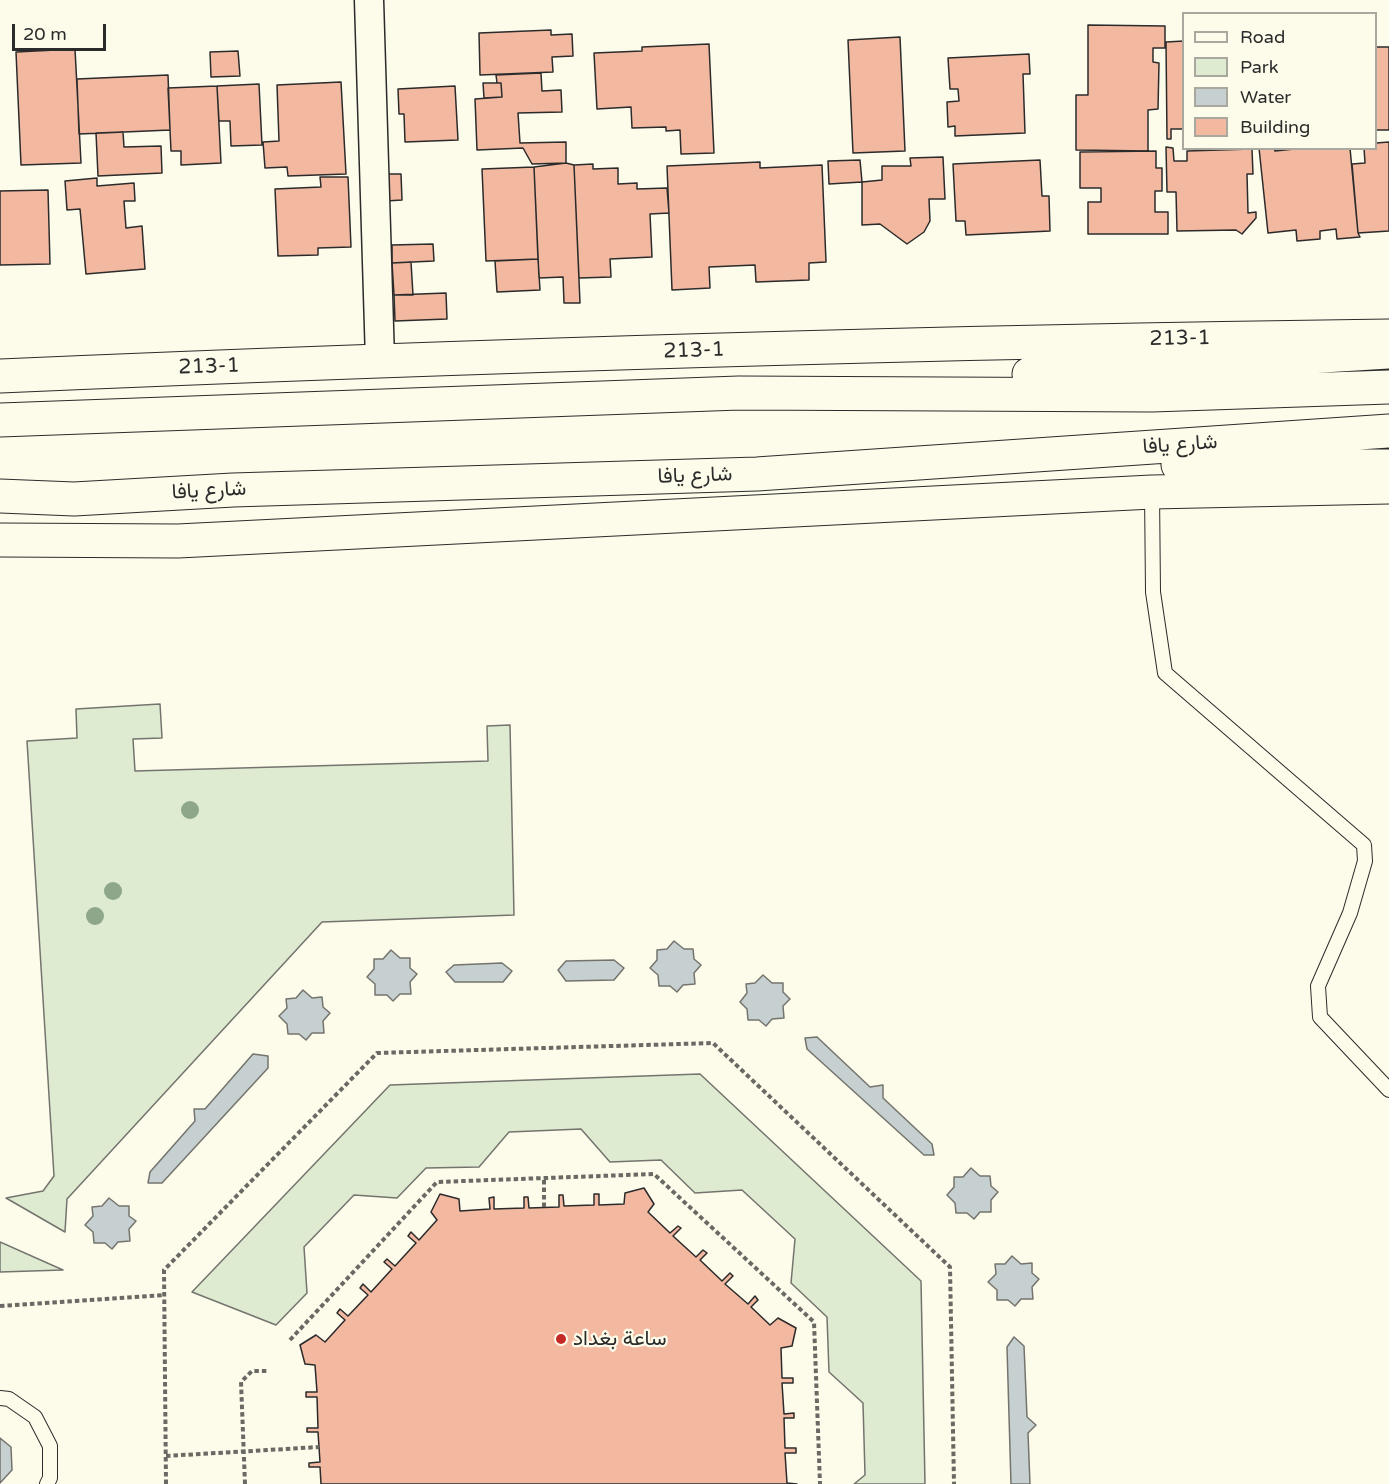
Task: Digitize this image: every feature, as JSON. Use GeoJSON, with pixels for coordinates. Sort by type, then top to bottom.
{"type":"FeatureCollection","features":[{"type":"Feature","properties":{"kind":"main road","name":"213-1"},"geometry":{"type":"LineString","coordinates":[[0,376],[380,360],[1076,340],[1389,336]]}},
{"type":"Feature","properties":{"kind":"main road"},"geometry":{"type":"LineString","coordinates":[[0,420],[739,393],[1389,352]]}},
{"type":"Feature","properties":{"kind":"main road"},"geometry":{"type":"LineString","coordinates":[[739,393],[1152,395],[1389,387]]}},
{"type":"Feature","properties":{"kind":"main road","name":"شارع يافا"},"geometry":{"type":"LineString","coordinates":[[0,498],[74,499],[233,490],[756,474],[1389,431]]}},
{"type":"Feature","properties":{"kind":"main road"},"geometry":{"type":"LineString","coordinates":[[756,474],[1026,468],[1102,463],[1389,466]]}},
{"type":"Feature","properties":{"kind":"main road"},"geometry":{"type":"LineString","coordinates":[[0,540],[177,541],[1152,492],[1389,487]]}},
{"type":"Feature","properties":{"kind":"street"},"geometry":{"type":"LineString","coordinates":[[369,0],[380,360]]}},
{"type":"Feature","properties":{"kind":"lane"},"geometry":{"type":"LineString","coordinates":[[1152,492],[1153,592],[1165,673],[1364,845],[1365,861],[1350,913],[1318,986],[1320,1017],[1389,1090]]}},
{"type":"Feature","properties":{"kind":"lane"},"geometry":{"type":"LineString","coordinates":[[0,1398],[9,1399],[35,1417],[50,1446],[50,1478],[47,1484]]}},
{"type":"Feature","properties":{"kind":"path"},"geometry":{"type":"LineString","coordinates":[[166,1484],[164,1270],[377,1053],[713,1043],[950,1267],[954,1484]]}},
{"type":"Feature","properties":{"kind":"path"},"geometry":{"type":"LineString","coordinates":[[290,1340],[437,1182],[654,1174],[814,1322],[820,1484]]}},
{"type":"Feature","properties":{"kind":"path"},"geometry":{"type":"LineString","coordinates":[[544,1178],[544,1207]]}},
{"type":"Feature","properties":{"kind":"path"},"geometry":{"type":"LineString","coordinates":[[0,1305],[164,1295]]}},
{"type":"Feature","properties":{"kind":"path"},"geometry":{"type":"LineString","coordinates":[[245,1484],[240,1382],[252,1371],[268,1371]]}},
{"type":"Feature","properties":{"kind":"path"},"geometry":{"type":"LineString","coordinates":[[166,1456],[319,1447]]}},
{"type":"Feature","properties":{"kind":"green space"},"geometry":{"type":"Polygon","coordinates":[[[160,704],[162,738],[133,739],[135,771],[488,761],[487,726],[510,725],[514,915],[322,922],[67,1199],[65,1232],[6,1198],[43,1191],[54,1176],[27,741],[77,738],[76,709],[160,704]]]}},
{"type":"Feature","properties":{"kind":"green space"},"geometry":{"type":"Polygon","coordinates":[[[700,1074],[921,1281],[925,1484],[854,1484],[865,1475],[863,1403],[829,1372],[827,1317],[791,1283],[795,1239],[742,1190],[695,1193],[661,1160],[610,1162],[581,1129],[509,1132],[479,1167],[426,1168],[397,1198],[354,1195],[304,1247],[307,1293],[276,1325],[192,1292],[390,1085],[700,1074]]]}},
{"type":"Feature","properties":{"kind":"green space"},"geometry":{"type":"Polygon","coordinates":[[[0,1242],[63,1270],[0,1272],[0,1242]]]}},
{"type":"Feature","properties":{"kind":"water"},"geometry":{"type":"Polygon","coordinates":[[[674,941],[684,949],[693,949],[694,959],[701,965],[694,973],[695,984],[683,985],[677,992],[670,986],[659,986],[658,975],[650,968],[657,960],[657,950],[667,949],[674,941]]]}},
{"type":"Feature","properties":{"kind":"water"},"geometry":{"type":"Polygon","coordinates":[[[391,950],[400,958],[410,958],[410,968],[417,974],[410,982],[411,994],[400,994],[393,1001],[387,995],[375,995],[375,984],[367,977],[374,969],[374,959],[383,959],[391,950]]]}},
{"type":"Feature","properties":{"kind":"water"},"geometry":{"type":"Polygon","coordinates":[[[614,960],[624,968],[614,980],[566,981],[558,970],[566,961],[614,960]]]}},
{"type":"Feature","properties":{"kind":"water"},"geometry":{"type":"Polygon","coordinates":[[[502,963],[512,971],[503,982],[455,982],[446,972],[454,965],[502,963]]]}},
{"type":"Feature","properties":{"kind":"water"},"geometry":{"type":"Polygon","coordinates":[[[763,975],[772,983],[783,983],[783,992],[790,999],[783,1006],[784,1018],[772,1019],[766,1026],[759,1020],[748,1020],[747,1009],[740,1002],[747,993],[746,984],[755,983],[763,975]]]}},
{"type":"Feature","properties":{"kind":"water"},"geometry":{"type":"Polygon","coordinates":[[[303,990],[312,998],[322,997],[323,1007],[330,1013],[323,1021],[324,1033],[312,1033],[306,1040],[299,1034],[288,1034],[287,1024],[279,1016],[287,1008],[286,999],[296,998],[303,990]]]}},
{"type":"Feature","properties":{"kind":"water"},"geometry":{"type":"Polygon","coordinates":[[[817,1037],[870,1087],[883,1085],[883,1098],[932,1144],[934,1155],[924,1155],[807,1049],[805,1038],[817,1037]]]}},
{"type":"Feature","properties":{"kind":"water"},"geometry":{"type":"Polygon","coordinates":[[[253,1054],[268,1056],[268,1068],[162,1183],[148,1183],[150,1172],[195,1121],[194,1109],[205,1109],[253,1054]]]}},
{"type":"Feature","properties":{"kind":"water"},"geometry":{"type":"Polygon","coordinates":[[[971,1168],[980,1176],[990,1176],[991,1186],[998,1192],[991,1200],[991,1212],[980,1212],[974,1219],[967,1213],[956,1213],[955,1203],[947,1195],[954,1187],[954,1177],[963,1177],[971,1168]]]}},
{"type":"Feature","properties":{"kind":"water"},"geometry":{"type":"Polygon","coordinates":[[[109,1198],[119,1206],[129,1206],[129,1216],[136,1221],[129,1229],[130,1241],[118,1242],[112,1249],[105,1243],[94,1243],[93,1232],[85,1225],[93,1216],[92,1207],[102,1206],[109,1198]]]}},
{"type":"Feature","properties":{"kind":"water"},"geometry":{"type":"Polygon","coordinates":[[[1012,1256],[1021,1264],[1032,1263],[1032,1273],[1039,1279],[1032,1287],[1033,1299],[1021,1299],[1015,1306],[1008,1300],[997,1300],[997,1290],[988,1282],[996,1274],[995,1264],[1005,1264],[1012,1256]]]}},
{"type":"Feature","properties":{"kind":"water"},"geometry":{"type":"Polygon","coordinates":[[[1014,1337],[1024,1346],[1027,1417],[1036,1425],[1028,1433],[1030,1484],[1011,1484],[1007,1347],[1014,1337]]]}},
{"type":"Feature","properties":{"kind":"water"},"geometry":{"type":"Polygon","coordinates":[[[0,1438],[11,1447],[12,1470],[0,1483],[0,1438]]]}},
{"type":"Feature","properties":{"kind":"building"},"geometry":{"type":"Polygon","coordinates":[[[1088,25],[1165,26],[1165,48],[1153,48],[1153,62],[1159,63],[1158,109],[1148,110],[1148,151],[1076,150],[1076,95],[1088,95],[1088,25]]]}},
{"type":"Feature","properties":{"kind":"building"},"geometry":{"type":"Polygon","coordinates":[[[551,30],[551,35],[572,34],[573,56],[552,57],[553,72],[480,75],[479,33],[551,30]]]}},
{"type":"Feature","properties":{"kind":"building"},"geometry":{"type":"Polygon","coordinates":[[[900,37],[905,151],[853,153],[848,40],[900,37]]]}},
{"type":"Feature","properties":{"kind":"building"},"geometry":{"type":"Polygon","coordinates":[[[1182,41],[1182,129],[1171,129],[1171,139],[1167,139],[1166,42],[1182,41]]]}},
{"type":"Feature","properties":{"kind":"building"},"geometry":{"type":"Polygon","coordinates":[[[709,44],[714,153],[681,154],[680,130],[666,131],[666,127],[632,128],[631,107],[597,109],[594,53],[642,51],[642,47],[709,44]]]}},
{"type":"Feature","properties":{"kind":"building"},"geometry":{"type":"Polygon","coordinates":[[[1377,47],[1389,47],[1389,130],[1377,130],[1377,47]]]}},
{"type":"Feature","properties":{"kind":"building"},"geometry":{"type":"Polygon","coordinates":[[[75,49],[81,163],[21,165],[16,52],[75,49]]]}},
{"type":"Feature","properties":{"kind":"building"},"geometry":{"type":"Polygon","coordinates":[[[238,51],[240,76],[211,77],[210,52],[238,51]]]}},
{"type":"Feature","properties":{"kind":"building"},"geometry":{"type":"Polygon","coordinates":[[[1029,54],[1030,74],[1023,74],[1025,133],[955,136],[955,126],[948,127],[947,102],[959,101],[958,89],[950,89],[948,58],[1029,54]]]}},
{"type":"Feature","properties":{"kind":"building"},"geometry":{"type":"Polygon","coordinates":[[[541,73],[542,91],[561,90],[562,112],[518,113],[520,143],[566,142],[566,163],[532,164],[523,148],[477,150],[475,99],[502,97],[501,83],[497,83],[496,75],[541,73]]]}},
{"type":"Feature","properties":{"kind":"building"},"geometry":{"type":"Polygon","coordinates":[[[168,75],[170,130],[79,134],[77,79],[168,75]]]}},
{"type":"Feature","properties":{"kind":"building"},"geometry":{"type":"Polygon","coordinates":[[[341,82],[346,174],[288,176],[287,167],[265,168],[263,142],[279,141],[277,85],[341,82]]]}},
{"type":"Feature","properties":{"kind":"building"},"geometry":{"type":"Polygon","coordinates":[[[483,83],[501,83],[502,97],[484,98],[483,83]]]}},
{"type":"Feature","properties":{"kind":"building"},"geometry":{"type":"Polygon","coordinates":[[[259,84],[262,145],[231,146],[230,121],[219,121],[217,86],[259,84]]]}},
{"type":"Feature","properties":{"kind":"building"},"geometry":{"type":"Polygon","coordinates":[[[217,86],[221,163],[181,165],[181,151],[171,151],[168,88],[217,86]]]}},
{"type":"Feature","properties":{"kind":"building"},"geometry":{"type":"Polygon","coordinates":[[[455,86],[458,140],[405,142],[404,114],[399,114],[398,89],[455,86]]]}},
{"type":"Feature","properties":{"kind":"building"},"geometry":{"type":"Polygon","coordinates":[[[123,132],[124,147],[161,146],[162,173],[98,176],[96,133],[123,132]]]}},
{"type":"Feature","properties":{"kind":"building"},"geometry":{"type":"Polygon","coordinates":[[[1389,142],[1389,231],[1358,233],[1352,164],[1365,163],[1364,150],[1377,150],[1377,143],[1389,142]]]}},
{"type":"Feature","properties":{"kind":"building"},"geometry":{"type":"Polygon","coordinates":[[[1166,147],[1173,148],[1174,161],[1187,161],[1187,151],[1252,150],[1253,174],[1247,174],[1248,213],[1256,212],[1256,218],[1242,234],[1236,230],[1177,231],[1176,192],[1167,192],[1166,147]]]}},
{"type":"Feature","properties":{"kind":"building"},"geometry":{"type":"Polygon","coordinates":[[[1259,150],[1350,150],[1360,237],[1337,239],[1336,229],[1320,231],[1320,239],[1297,241],[1296,230],[1268,233],[1259,150]]]}},
{"type":"Feature","properties":{"kind":"building"},"geometry":{"type":"Polygon","coordinates":[[[1156,151],[1156,168],[1162,168],[1162,191],[1155,191],[1155,212],[1168,212],[1168,234],[1088,234],[1088,202],[1101,202],[1101,188],[1080,188],[1080,152],[1156,151]]]}},
{"type":"Feature","properties":{"kind":"building"},"geometry":{"type":"Polygon","coordinates":[[[943,157],[945,199],[929,199],[930,221],[924,232],[907,244],[880,224],[862,225],[862,182],[882,180],[882,166],[911,166],[910,158],[943,157]]]}},
{"type":"Feature","properties":{"kind":"building"},"geometry":{"type":"Polygon","coordinates":[[[860,160],[862,182],[829,184],[828,161],[860,160]]]}},
{"type":"Feature","properties":{"kind":"building"},"geometry":{"type":"Polygon","coordinates":[[[1040,160],[1042,196],[1049,196],[1050,231],[966,235],[965,221],[956,221],[953,164],[1040,160]]]}},
{"type":"Feature","properties":{"kind":"building"},"geometry":{"type":"Polygon","coordinates":[[[760,162],[760,168],[822,165],[826,262],[809,263],[809,280],[756,282],[755,265],[709,267],[710,288],[672,290],[667,166],[760,162]]]}},
{"type":"Feature","properties":{"kind":"building"},"geometry":{"type":"Polygon","coordinates":[[[566,163],[574,165],[580,303],[564,303],[563,277],[539,278],[534,167],[566,163]]]}},
{"type":"Feature","properties":{"kind":"building"},"geometry":{"type":"Polygon","coordinates":[[[593,164],[593,169],[618,168],[618,184],[637,183],[637,189],[667,188],[669,213],[650,214],[652,257],[610,259],[611,277],[579,278],[574,165],[593,164]]]}},
{"type":"Feature","properties":{"kind":"building"},"geometry":{"type":"Polygon","coordinates":[[[534,167],[538,259],[486,261],[482,169],[534,167]]]}},
{"type":"Feature","properties":{"kind":"building"},"geometry":{"type":"Polygon","coordinates":[[[385,174],[401,174],[402,200],[386,201],[385,174]]]}},
{"type":"Feature","properties":{"kind":"building"},"geometry":{"type":"Polygon","coordinates":[[[320,177],[348,177],[351,247],[318,248],[318,255],[278,256],[275,189],[321,187],[320,177]]]}},
{"type":"Feature","properties":{"kind":"building"},"geometry":{"type":"Polygon","coordinates":[[[97,178],[97,186],[134,183],[135,201],[124,201],[126,228],[142,226],[145,269],[86,274],[80,209],[67,210],[65,181],[97,178]]]}},
{"type":"Feature","properties":{"kind":"building"},"geometry":{"type":"Polygon","coordinates":[[[48,190],[50,264],[0,265],[0,191],[48,190]]]}},
{"type":"Feature","properties":{"kind":"building"},"geometry":{"type":"Polygon","coordinates":[[[433,244],[434,261],[392,263],[392,245],[433,244]]]}},
{"type":"Feature","properties":{"kind":"building"},"geometry":{"type":"Polygon","coordinates":[[[538,259],[540,290],[497,292],[495,261],[538,259]]]}},
{"type":"Feature","properties":{"kind":"building"},"geometry":{"type":"Polygon","coordinates":[[[411,262],[413,295],[394,295],[392,263],[411,262]]]}},
{"type":"Feature","properties":{"kind":"building"},"geometry":{"type":"Polygon","coordinates":[[[446,293],[447,319],[395,321],[394,295],[446,293]]]}},
{"type":"Feature","properties":{"kind":"building","name":"ساعة بغداد"},"geometry":{"type":"Polygon","coordinates":[[[644,1188],[654,1204],[648,1212],[670,1233],[678,1226],[681,1228],[673,1236],[696,1257],[703,1250],[707,1253],[700,1260],[722,1281],[730,1273],[733,1276],[725,1284],[748,1304],[755,1296],[758,1300],[751,1307],[770,1325],[778,1318],[796,1328],[792,1346],[781,1348],[782,1378],[793,1378],[793,1383],[782,1383],[784,1414],[794,1413],[794,1418],[784,1418],[785,1448],[796,1448],[796,1453],[785,1453],[787,1483],[797,1484],[321,1484],[320,1467],[309,1467],[309,1463],[320,1462],[318,1432],[307,1432],[307,1428],[318,1428],[317,1397],[306,1397],[306,1392],[317,1392],[315,1365],[305,1364],[300,1345],[316,1335],[325,1342],[345,1320],[337,1313],[340,1309],[348,1316],[368,1295],[360,1288],[363,1284],[371,1292],[392,1269],[384,1262],[387,1259],[395,1266],[416,1243],[408,1236],[411,1232],[419,1240],[437,1220],[431,1212],[440,1194],[459,1199],[460,1211],[490,1209],[489,1198],[494,1197],[494,1209],[524,1208],[524,1197],[528,1197],[529,1208],[559,1207],[559,1195],[563,1195],[564,1206],[594,1205],[594,1194],[599,1194],[599,1205],[624,1204],[625,1193],[644,1188]]]}},
{"type":"Feature","properties":{"kind":"place","name":"ساعة بغداد"},"geometry":{"type":"Point","coordinates":[561,1339]}}]}
